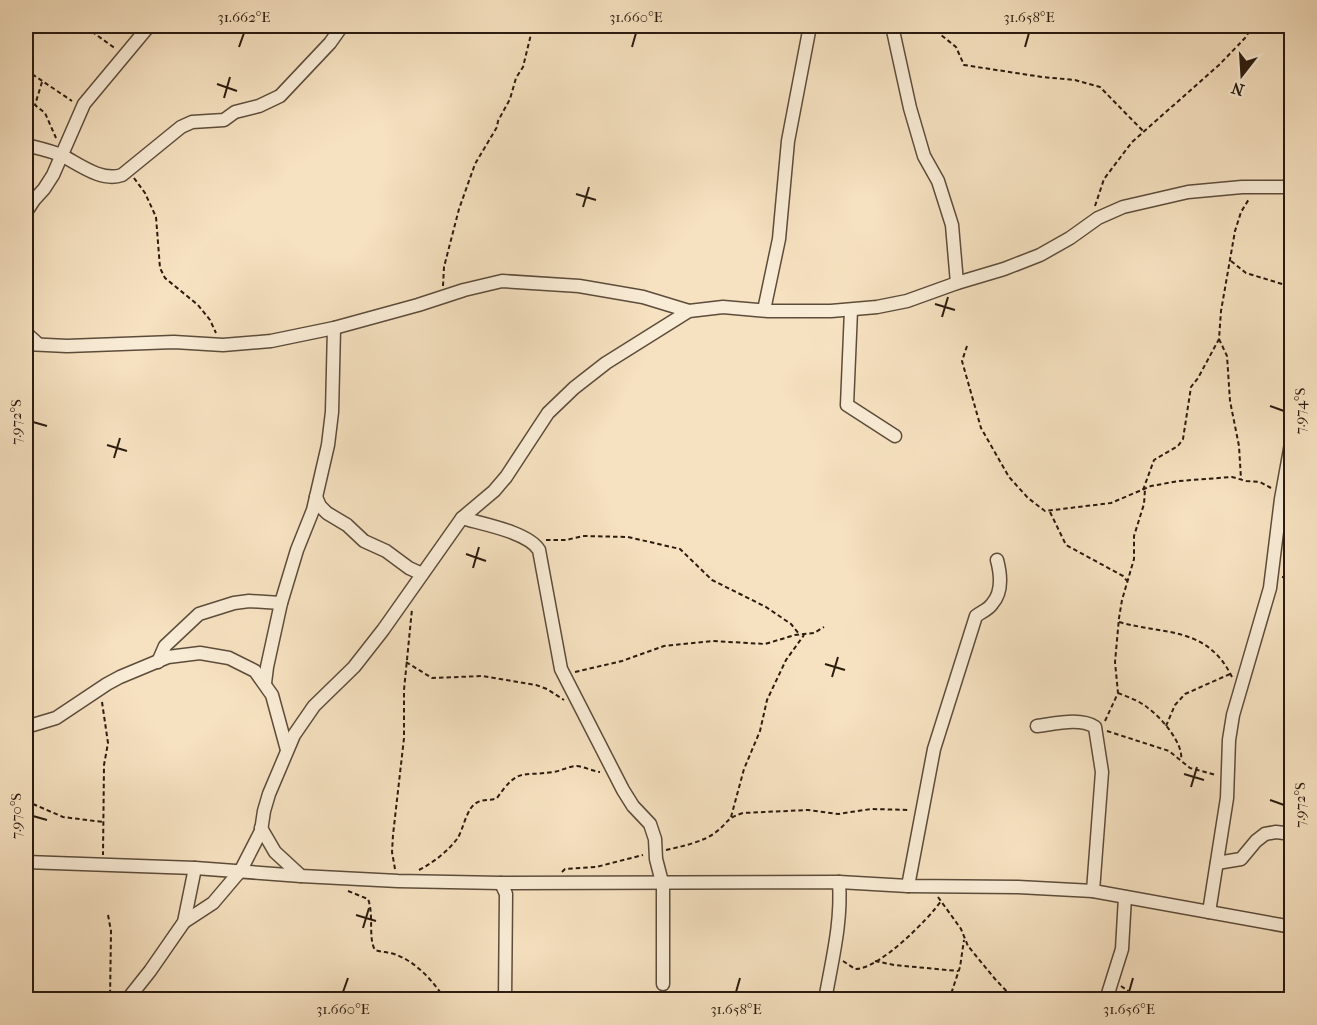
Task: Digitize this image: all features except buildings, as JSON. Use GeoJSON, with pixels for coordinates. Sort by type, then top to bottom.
{"type":"FeatureCollection","features":[{"type":"Feature","properties":{"kind":"street"},"geometry":{"type":"LineString","coordinates":[[26,212],[53,175],[82,107],[149,26]]}},
{"type":"Feature","properties":{"kind":"street"},"geometry":{"type":"LineString","coordinates":[[26,145],[61,154],[99,174],[112,177],[122,175],[181,127],[192,122],[224,120],[235,112],[259,106],[280,96],[330,43],[342,26]]}},
{"type":"Feature","properties":{"kind":"street"},"geometry":{"type":"LineString","coordinates":[[764,310],[779,239],[788,141],[810,26]]}},
{"type":"Feature","properties":{"kind":"street"},"geometry":{"type":"LineString","coordinates":[[892,26],[909,108],[924,156],[938,182],[952,225],[957,283]]}},
{"type":"Feature","properties":{"kind":"street"},"geometry":{"type":"LineString","coordinates":[[26,333],[31,344],[67,346],[174,342],[223,345],[271,341],[334,328],[502,281],[579,286],[644,297],[688,312],[723,308],[851,310],[907,301],[1004,269],[1040,255],[1070,238],[1098,218],[1123,207],[1188,192],[1256,186],[1292,187]]}},
{"type":"Feature","properties":{"kind":"street"},"geometry":{"type":"LineString","coordinates":[[851,310],[846,405],[895,436]]}},
{"type":"Feature","properties":{"kind":"street"},"geometry":{"type":"LineString","coordinates":[[127,999],[150,971],[184,922],[213,903],[241,870],[252,852],[261,828],[266,802],[294,735],[314,706],[354,667],[383,630],[462,518],[500,484],[519,459],[537,427],[558,402],[606,363],[688,312]]}},
{"type":"Feature","properties":{"kind":"street"},"geometry":{"type":"LineString","coordinates":[[266,683],[267,667],[281,603],[293,560],[316,497],[328,445],[332,412],[334,328]]}},
{"type":"Feature","properties":{"kind":"street"},"geometry":{"type":"LineString","coordinates":[[1209,912],[1225,817],[1229,740],[1270,588],[1282,492],[1292,438]]}},
{"type":"Feature","properties":{"kind":"street"},"geometry":{"type":"LineString","coordinates":[[316,497],[320,506],[327,513],[347,525],[364,541],[386,551],[409,568],[422,574]]}},
{"type":"Feature","properties":{"kind":"street"},"geometry":{"type":"LineString","coordinates":[[462,518],[529,540],[535,544],[541,555],[557,658],[563,674],[614,772],[633,806],[650,824],[655,839],[663,882],[663,984]]}},
{"type":"Feature","properties":{"kind":"street"},"geometry":{"type":"LineString","coordinates":[[908,886],[934,748],[976,616],[993,604],[997,597],[1001,582],[997,560]]}},
{"type":"Feature","properties":{"kind":"street"},"geometry":{"type":"LineString","coordinates":[[158,662],[165,646],[199,614],[234,603],[249,601],[281,603]]}},
{"type":"Feature","properties":{"kind":"street"},"geometry":{"type":"LineString","coordinates":[[26,727],[56,717],[120,677],[168,657],[189,653],[214,655],[246,665],[266,683],[272,695],[287,750]]}},
{"type":"Feature","properties":{"kind":"street"},"geometry":{"type":"LineString","coordinates":[[1037,726],[1090,724],[1099,733],[1102,772],[1093,891]]}},
{"type":"Feature","properties":{"kind":"street"},"geometry":{"type":"LineString","coordinates":[[261,828],[275,852],[301,876]]}},
{"type":"Feature","properties":{"kind":"street"},"geometry":{"type":"LineString","coordinates":[[1217,863],[1240,859],[1265,834],[1276,832],[1292,834]]}},
{"type":"Feature","properties":{"kind":"street"},"geometry":{"type":"LineString","coordinates":[[26,862],[241,870],[398,881],[839,882],[908,886],[1018,887],[1093,891],[1292,927]]}},
{"type":"Feature","properties":{"kind":"street"},"geometry":{"type":"LineString","coordinates":[[184,922],[195,868]]}},
{"type":"Feature","properties":{"kind":"street"},"geometry":{"type":"LineString","coordinates":[[825,999],[834,954],[840,901],[839,882]]}},
{"type":"Feature","properties":{"kind":"street"},"geometry":{"type":"LineString","coordinates":[[501,883],[506,894],[505,999]]}},
{"type":"Feature","properties":{"kind":"street"},"geometry":{"type":"LineString","coordinates":[[1106,999],[1122,949],[1125,897]]}},
{"type":"Feature","properties":{"kind":"path"},"geometry":{"type":"LineString","coordinates":[[78,26],[91,31],[124,55]]}},
{"type":"Feature","properties":{"kind":"path"},"geometry":{"type":"LineString","coordinates":[[444,296],[442,277],[459,209],[475,164],[497,127],[510,99],[516,78],[523,67],[533,26]]}},
{"type":"Feature","properties":{"kind":"path"},"geometry":{"type":"LineString","coordinates":[[930,26],[956,47],[964,65],[1075,80],[1100,87],[1144,132]]}},
{"type":"Feature","properties":{"kind":"path"},"geometry":{"type":"LineString","coordinates":[[1094,207],[1104,179],[1131,142],[1219,65],[1245,38],[1253,26]]}},
{"type":"Feature","properties":{"kind":"path"},"geometry":{"type":"LineString","coordinates":[[26,70],[82,107]]}},
{"type":"Feature","properties":{"kind":"path"},"geometry":{"type":"LineString","coordinates":[[42,82],[35,105],[45,113],[61,154]]}},
{"type":"Feature","properties":{"kind":"path"},"geometry":{"type":"LineString","coordinates":[[130,170],[145,193],[156,217],[160,268],[165,278],[198,305],[210,320],[223,345]]}},
{"type":"Feature","properties":{"kind":"path"},"geometry":{"type":"LineString","coordinates":[[1228,777],[1196,771],[1174,753],[1162,748],[1099,733],[1114,706],[1118,693],[1115,662],[1119,622],[1122,600],[1134,559],[1134,536],[1144,504],[1144,489],[1154,460],[1182,443],[1191,387],[1219,339],[1221,311],[1238,220],[1256,186]]}},
{"type":"Feature","properties":{"kind":"path"},"geometry":{"type":"LineString","coordinates":[[1231,261],[1245,273],[1292,287]]}},
{"type":"Feature","properties":{"kind":"path"},"geometry":{"type":"LineString","coordinates":[[1219,339],[1227,356],[1230,401],[1239,446],[1241,479]]}},
{"type":"Feature","properties":{"kind":"path"},"geometry":{"type":"LineString","coordinates":[[967,346],[962,361],[981,428],[1014,484],[1041,509],[1050,512],[1064,508],[1111,504],[1164,483],[1222,476],[1260,482],[1282,492]]}},
{"type":"Feature","properties":{"kind":"path"},"geometry":{"type":"LineString","coordinates":[[1050,512],[1066,545],[1123,576],[1127,582]]}},
{"type":"Feature","properties":{"kind":"path"},"geometry":{"type":"LineString","coordinates":[[529,540],[566,540],[582,536],[627,537],[680,549],[712,580],[766,608],[791,624],[802,635]]}},
{"type":"Feature","properties":{"kind":"path"},"geometry":{"type":"LineString","coordinates":[[398,881],[392,852],[404,738],[404,690],[412,606]]}},
{"type":"Feature","properties":{"kind":"path"},"geometry":{"type":"LineString","coordinates":[[1119,622],[1195,638],[1218,656],[1240,693]]}},
{"type":"Feature","properties":{"kind":"path"},"geometry":{"type":"LineString","coordinates":[[563,674],[622,661],[664,646],[712,641],[765,644],[814,633],[824,627]]}},
{"type":"Feature","properties":{"kind":"path"},"geometry":{"type":"LineString","coordinates":[[730,818],[744,769],[760,731],[767,700],[786,660],[802,635]]}},
{"type":"Feature","properties":{"kind":"path"},"geometry":{"type":"LineString","coordinates":[[406,662],[432,678],[483,676],[536,685],[547,689],[581,711]]}},
{"type":"Feature","properties":{"kind":"path"},"geometry":{"type":"LineString","coordinates":[[1166,726],[1175,705],[1185,694],[1230,674]]}},
{"type":"Feature","properties":{"kind":"path"},"geometry":{"type":"LineString","coordinates":[[100,688],[108,743],[104,765],[103,848],[105,864]]}},
{"type":"Feature","properties":{"kind":"path"},"geometry":{"type":"LineString","coordinates":[[1118,693],[1148,707],[1166,726],[1181,752],[1181,760]]}},
{"type":"Feature","properties":{"kind":"path"},"geometry":{"type":"LineString","coordinates":[[417,871],[438,858],[456,840],[464,828],[470,810],[477,802],[497,798],[510,780],[517,775],[557,771],[571,767],[586,768],[597,772],[614,772]]}},
{"type":"Feature","properties":{"kind":"path"},"geometry":{"type":"LineString","coordinates":[[26,801],[63,817],[103,822]]}},
{"type":"Feature","properties":{"kind":"path"},"geometry":{"type":"LineString","coordinates":[[555,882],[565,869],[596,867],[684,845],[716,833],[730,818],[743,813],[808,810],[838,814],[871,810],[922,809]]}},
{"type":"Feature","properties":{"kind":"path"},"geometry":{"type":"LineString","coordinates":[[337,878],[340,886],[345,890],[368,899],[372,923],[372,946],[375,950],[396,955],[413,965],[445,999]]}},
{"type":"Feature","properties":{"kind":"path"},"geometry":{"type":"LineString","coordinates":[[933,886],[968,946],[1015,999]]}},
{"type":"Feature","properties":{"kind":"path"},"geometry":{"type":"LineString","coordinates":[[834,954],[855,969],[861,969],[919,928],[931,916],[940,901]]}},
{"type":"Feature","properties":{"kind":"path"},"geometry":{"type":"LineString","coordinates":[[108,915],[111,931],[110,999]]}},
{"type":"Feature","properties":{"kind":"path"},"geometry":{"type":"LineString","coordinates":[[949,999],[958,971],[964,937]]}},
{"type":"Feature","properties":{"kind":"path"},"geometry":{"type":"LineString","coordinates":[[874,961],[958,971]]}},
{"type":"Feature","properties":{"kind":"path"},"geometry":{"type":"LineString","coordinates":[[1113,980],[1141,999]]}},
{"type":"Feature","properties":{"kind":"path"},"geometry":{"type":"LineString","coordinates":[[411,999],[420,996],[452,999]]}}]}
